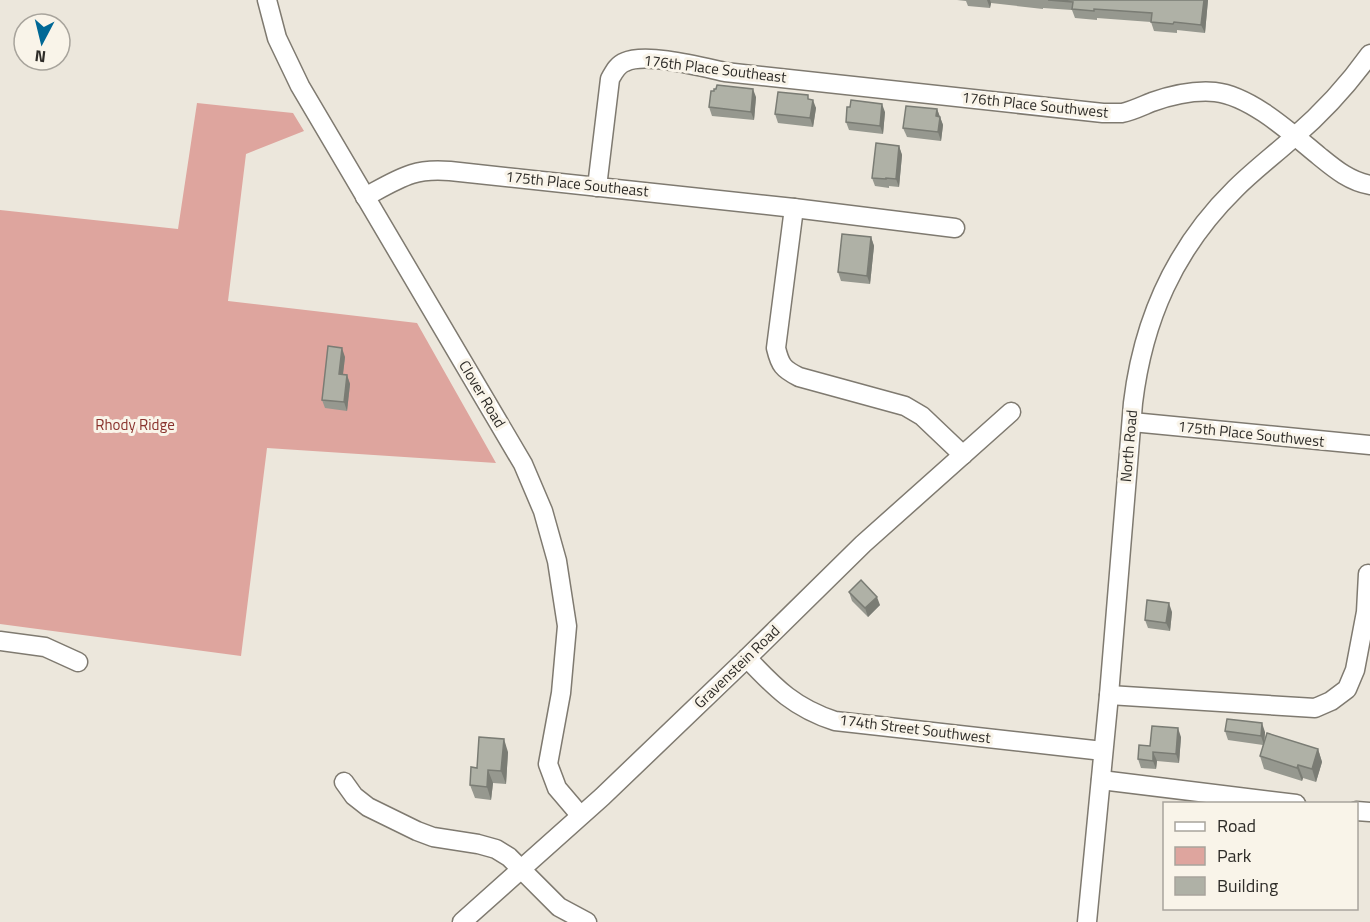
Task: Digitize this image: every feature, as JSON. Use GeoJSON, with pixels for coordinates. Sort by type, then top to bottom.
{"type":"FeatureCollection","features":[{"type":"Feature","properties":{"kind":"street","name":"Clover Road"},"geometry":{"type":"LineString","coordinates":[[267,0],[277,38],[300,86],[523,464],[543,511],[557,561],[567,626],[561,693],[548,764],[557,788],[580,816]]}},
{"type":"Feature","properties":{"kind":"street","name":"North Road"},"geometry":{"type":"LineString","coordinates":[[1087,922],[1135,383],[1149,324],[1166,281],[1180,257],[1218,206],[1295,137],[1347,84],[1370,54]]}},
{"type":"Feature","properties":{"kind":"street","name":"176th Place Southeast"},"geometry":{"type":"LineString","coordinates":[[597,187],[610,79],[614,71],[625,62],[644,58],[725,72],[813,81]]}},
{"type":"Feature","properties":{"kind":"street","name":"176th Place Southwest"},"geometry":{"type":"LineString","coordinates":[[813,81],[1103,114],[1122,113],[1186,93],[1218,93],[1247,102],[1343,174],[1370,185]]}},
{"type":"Feature","properties":{"kind":"street","name":"175th Place Southeast"},"geometry":{"type":"LineString","coordinates":[[365,197],[413,173],[431,170],[794,208]]}},
{"type":"Feature","properties":{"kind":"street"},"geometry":{"type":"LineString","coordinates":[[955,228],[794,208],[776,348],[780,361],[787,371],[800,377],[905,406],[922,416],[963,455]]}},
{"type":"Feature","properties":{"kind":"street","name":"Gravenstein Road"},"geometry":{"type":"LineString","coordinates":[[462,922],[602,797],[863,544],[1011,412]]}},
{"type":"Feature","properties":{"kind":"street","name":"175th Place Southwest"},"geometry":{"type":"LineString","coordinates":[[1132,422],[1370,446]]}},
{"type":"Feature","properties":{"kind":"street"},"geometry":{"type":"LineString","coordinates":[[1109,695],[1315,708],[1331,701],[1347,689],[1355,670],[1366,612],[1368,574]]}},
{"type":"Feature","properties":{"kind":"street"},"geometry":{"type":"LineString","coordinates":[[0,641],[45,647],[78,662]]}},
{"type":"Feature","properties":{"kind":"street","name":"174th Street Southwest"},"geometry":{"type":"LineString","coordinates":[[747,658],[786,697],[801,707],[836,721],[1103,751]]}},
{"type":"Feature","properties":{"kind":"street"},"geometry":{"type":"LineString","coordinates":[[1101,780],[1280,802]]}},
{"type":"Feature","properties":{"kind":"street"},"geometry":{"type":"LineString","coordinates":[[344,782],[354,796],[368,807],[417,831],[434,837],[496,849],[509,857],[560,908],[587,922]]}},
{"type":"Feature","properties":{"kind":"green space","name":"Rhody Ridge"},"geometry":{"type":"Polygon","coordinates":[[[197,103],[293,113],[304,131],[246,154],[228,301],[417,323],[496,463],[267,448],[241,656],[0,624],[0,210],[178,229],[197,103]]]}},
{"type":"Feature","properties":{"kind":"building"},"geometry":{"type":"Polygon","coordinates":[[[1048,0],[1204,0],[1201,25],[1151,22],[1152,13],[1072,9],[1073,2],[1048,0]]]}},
{"type":"Feature","properties":{"kind":"building"},"geometry":{"type":"Polygon","coordinates":[[[717,85],[753,89],[751,112],[709,107],[711,91],[716,89],[717,85]]]}},
{"type":"Feature","properties":{"kind":"building"},"geometry":{"type":"Polygon","coordinates":[[[778,92],[808,95],[808,99],[813,100],[810,118],[775,114],[778,92]]]}},
{"type":"Feature","properties":{"kind":"building"},"geometry":{"type":"Polygon","coordinates":[[[851,100],[882,104],[880,126],[846,122],[847,107],[850,107],[851,100]]]}},
{"type":"Feature","properties":{"kind":"building"},"geometry":{"type":"Polygon","coordinates":[[[906,106],[937,109],[936,116],[940,117],[938,132],[903,128],[906,106]]]}},
{"type":"Feature","properties":{"kind":"building"},"geometry":{"type":"Polygon","coordinates":[[[876,143],[899,146],[896,179],[872,178],[876,143]]]}},
{"type":"Feature","properties":{"kind":"building"},"geometry":{"type":"Polygon","coordinates":[[[842,234],[871,237],[867,276],[838,272],[842,234]]]}},
{"type":"Feature","properties":{"kind":"building"},"geometry":{"type":"Polygon","coordinates":[[[328,346],[342,348],[339,374],[347,375],[344,402],[322,400],[328,346]]]}},
{"type":"Feature","properties":{"kind":"building"},"geometry":{"type":"Polygon","coordinates":[[[861,580],[877,597],[865,608],[849,592],[861,580]]]}},
{"type":"Feature","properties":{"kind":"building"},"geometry":{"type":"Polygon","coordinates":[[[1147,600],[1169,603],[1166,623],[1145,620],[1147,600]]]}},
{"type":"Feature","properties":{"kind":"building"},"geometry":{"type":"Polygon","coordinates":[[[1227,719],[1262,723],[1261,736],[1225,731],[1227,719]]]}},
{"type":"Feature","properties":{"kind":"building"},"geometry":{"type":"Polygon","coordinates":[[[1152,726],[1178,728],[1176,754],[1153,752],[1153,761],[1138,759],[1139,745],[1150,746],[1152,726]]]}},
{"type":"Feature","properties":{"kind":"building"},"geometry":{"type":"Polygon","coordinates":[[[1267,733],[1318,749],[1312,769],[1298,765],[1297,768],[1260,756],[1267,733]]]}},
{"type":"Feature","properties":{"kind":"building"},"geometry":{"type":"Polygon","coordinates":[[[479,737],[504,739],[501,771],[488,770],[487,787],[470,785],[471,767],[477,768],[479,737]]]}}]}
